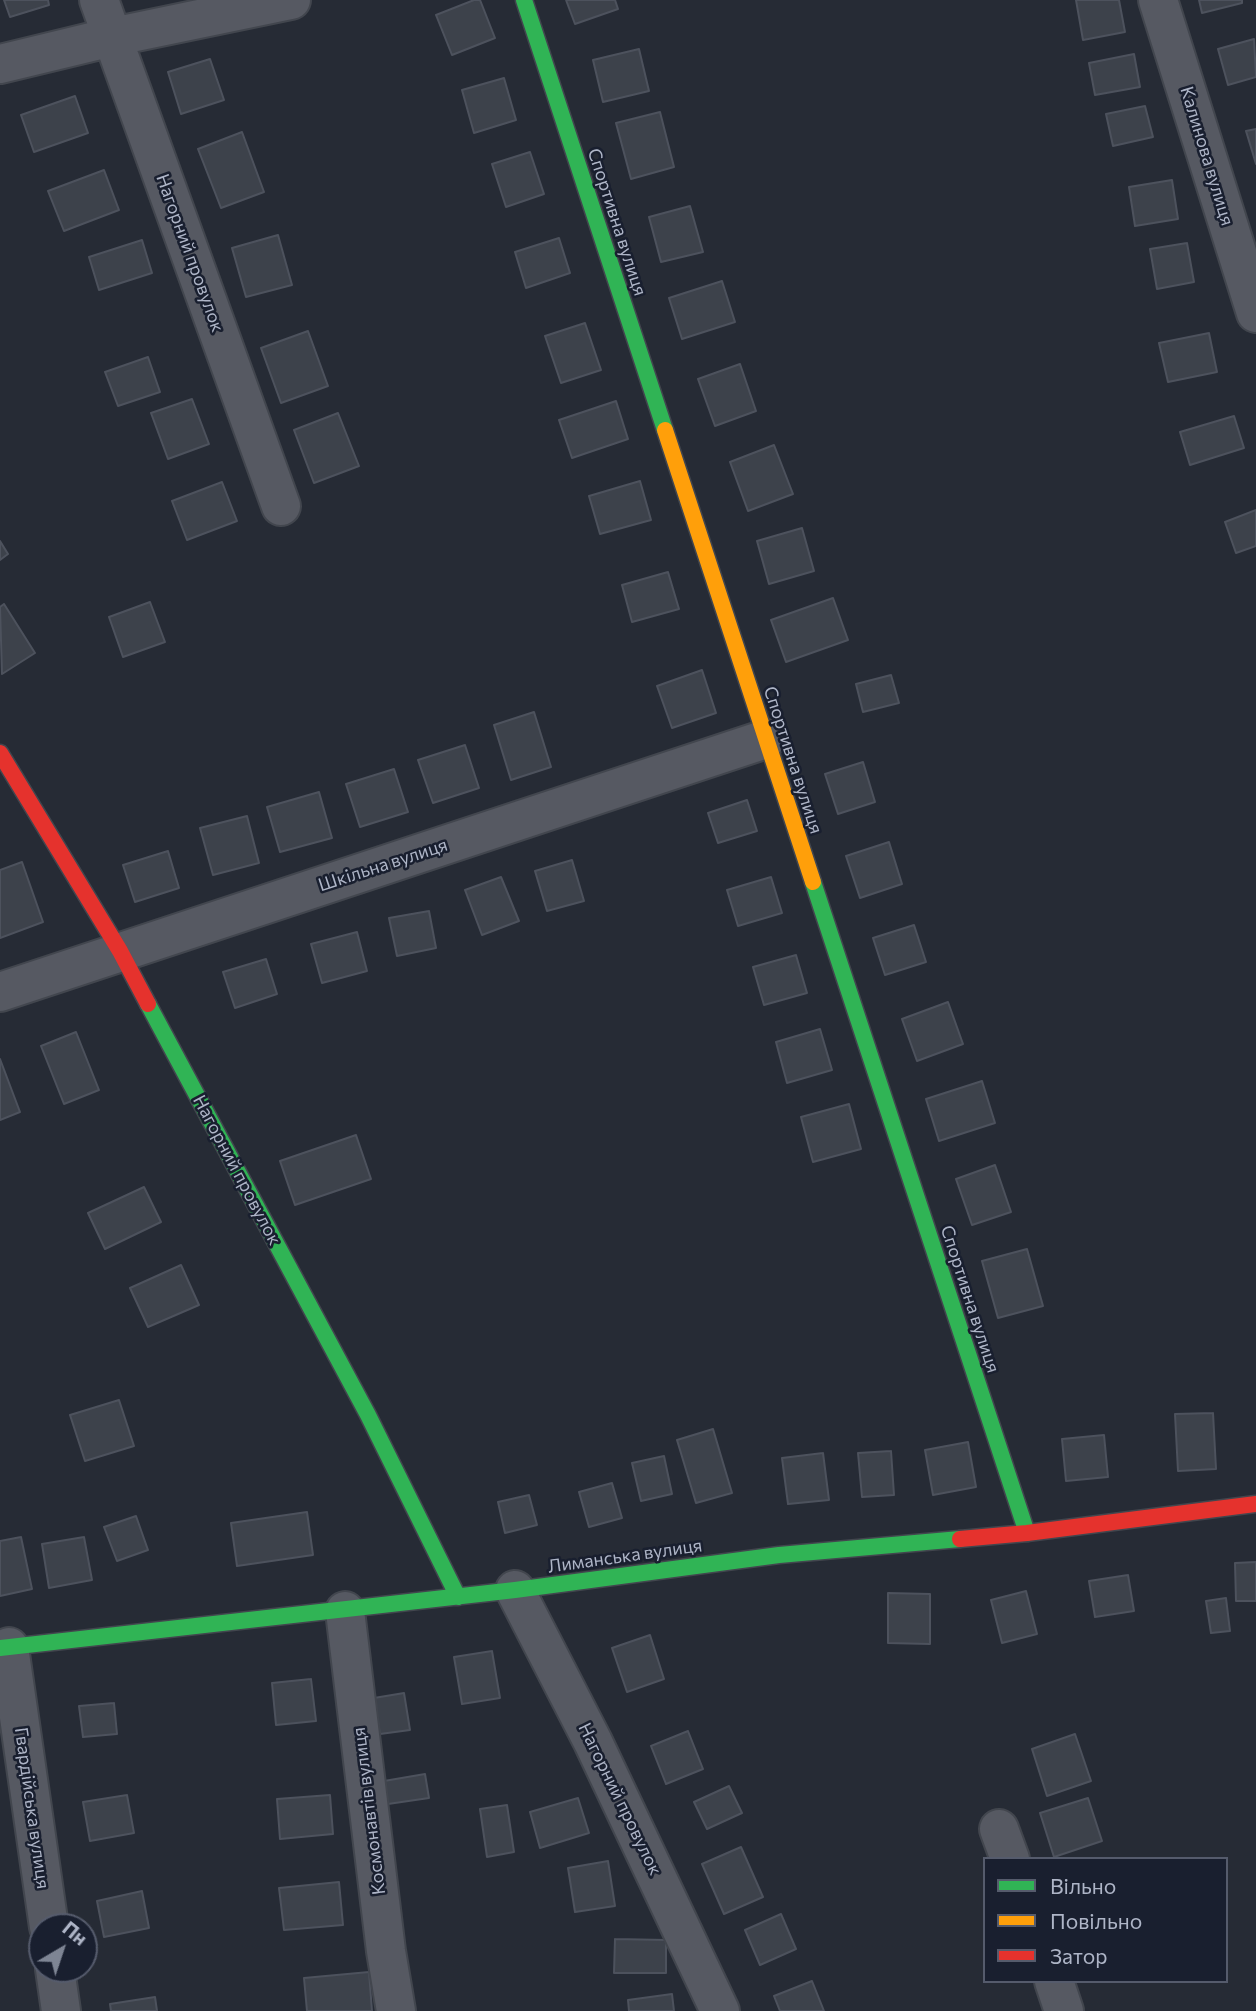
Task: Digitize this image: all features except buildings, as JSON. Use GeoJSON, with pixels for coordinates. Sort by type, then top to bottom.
{"type":"FeatureCollection","features":[{"type":"Feature","properties":{"kind":"street","name":"Нагорний провулок"},"geometry":{"type":"LineString","coordinates":[[99,0],[281,506]]}},
{"type":"Feature","properties":{"kind":"street"},"geometry":{"type":"LineString","coordinates":[[0,64],[112,37],[291,0]]}},
{"type":"Feature","properties":{"kind":"street","name":"Спортивна вулиця"},"geometry":{"type":"LineString","coordinates":[[524,0],[1027,1532]]}},
{"type":"Feature","properties":{"kind":"street","name":"Калинова вулиця"},"geometry":{"type":"LineString","coordinates":[[1158,0],[1256,313]]}},
{"type":"Feature","properties":{"kind":"street","name":"Шкільна вулиця"},"geometry":{"type":"LineString","coordinates":[[0,992],[766,739]]}},
{"type":"Feature","properties":{"kind":"street","name":"Нагорний провулок"},"geometry":{"type":"LineString","coordinates":[[0,753],[120,951],[368,1415],[458,1597]]}},
{"type":"Feature","properties":{"kind":"street","name":"Лиманська вулиця"},"geometry":{"type":"LineString","coordinates":[[4,1648],[345,1611],[779,1555],[1027,1532],[1256,1504]]}},
{"type":"Feature","properties":{"kind":"street","name":"Нагорний провулок"},"geometry":{"type":"LineString","coordinates":[[515,1590],[593,1742],[720,2011]]}},
{"type":"Feature","properties":{"kind":"street","name":"Космонавтів вулиця"},"geometry":{"type":"LineString","coordinates":[[345,1611],[396,2011]]}},
{"type":"Feature","properties":{"kind":"street","name":"Гвардійська вулиця"},"geometry":{"type":"LineString","coordinates":[[4,1648],[47,1913]]}},
{"type":"Feature","properties":{"kind":"street"},"geometry":{"type":"LineString","coordinates":[[57,1983],[61,2011]]}},
{"type":"Feature","properties":{"kind":"street"},"geometry":{"type":"LineString","coordinates":[[1055,1983],[1064,2011]]}},
{"type":"Feature","properties":{"kind":"traffic: fast"},"geometry":{"type":"LineString","coordinates":[[524,0],[665,430]]}},
{"type":"Feature","properties":{"kind":"traffic: fast"},"geometry":{"type":"LineString","coordinates":[[813,882],[1027,1533]]}},
{"type":"Feature","properties":{"kind":"traffic: fast"},"geometry":{"type":"LineString","coordinates":[[148,1004],[368,1415],[458,1597]]}},
{"type":"Feature","properties":{"kind":"traffic: fast"},"geometry":{"type":"LineString","coordinates":[[0,1648],[515,1590],[779,1555],[960,1539]]}},
{"type":"Feature","properties":{"kind":"traffic: slow"},"geometry":{"type":"LineString","coordinates":[[665,430],[813,882]]}},
{"type":"Feature","properties":{"kind":"traffic: jam"},"geometry":{"type":"LineString","coordinates":[[0,753],[120,951],[148,1004]]}},
{"type":"Feature","properties":{"kind":"traffic: jam"},"geometry":{"type":"LineString","coordinates":[[960,1539],[1256,1504]]}}]}
